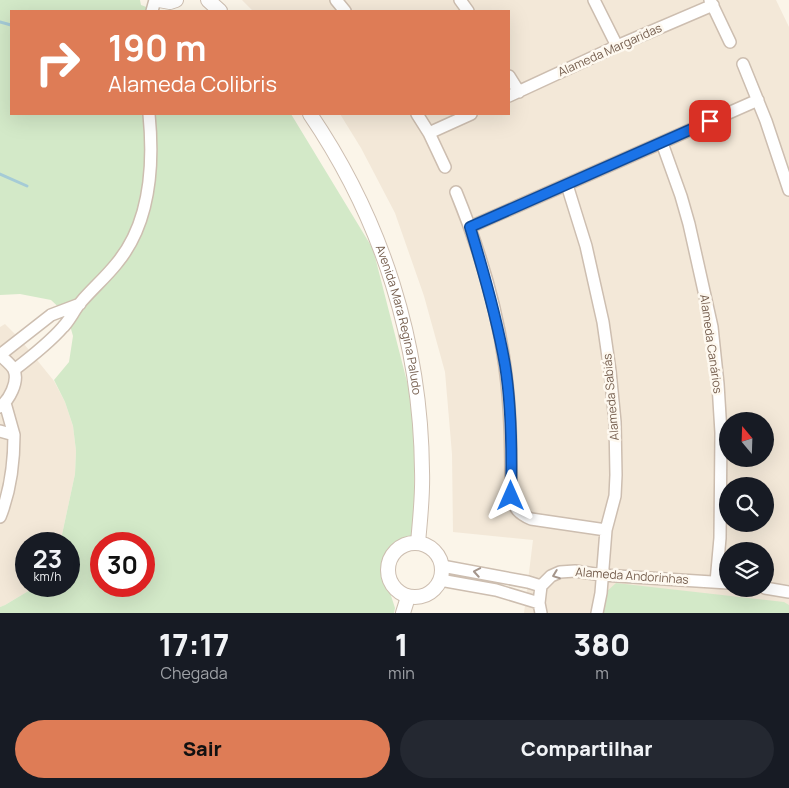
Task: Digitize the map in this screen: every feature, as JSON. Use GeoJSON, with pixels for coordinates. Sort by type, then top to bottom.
{"type":"FeatureCollection","features":[{"type":"Feature","properties":{"kind":"street"},"geometry":{"type":"LineString","coordinates":[[159,0],[170,2],[176,0]]}},
{"type":"Feature","properties":{"kind":"street"},"geometry":{"type":"LineString","coordinates":[[208,0],[219,10]]}},
{"type":"Feature","properties":{"kind":"street"},"geometry":{"type":"LineString","coordinates":[[336,0],[344,10]]}},
{"type":"Feature","properties":{"kind":"street"},"geometry":{"type":"LineString","coordinates":[[594,0],[617,46]]}},
{"type":"Feature","properties":{"kind":"street"},"geometry":{"type":"LineString","coordinates":[[712,3],[730,42]]}},
{"type":"Feature","properties":{"kind":"street","name":"Alameda Margaridas"},"geometry":{"type":"LineString","coordinates":[[514,94],[712,3]]}},
{"type":"Feature","properties":{"kind":"street"},"geometry":{"type":"LineString","coordinates":[[743,64],[777,151],[789,190]]}},
{"type":"Feature","properties":{"kind":"street"},"geometry":{"type":"LineString","coordinates":[[510,80],[514,94]]}},
{"type":"Feature","properties":{"kind":"street"},"geometry":{"type":"LineString","coordinates":[[470,227],[758,100]]}},
{"type":"Feature","properties":{"kind":"street"},"geometry":{"type":"LineString","coordinates":[[14,370],[33,356],[62,328],[80,304],[118,263],[132,242],[144,208],[150,172],[151,152],[148,115]]}},
{"type":"Feature","properties":{"kind":"street","name":"Avenida Mara Regina Paludo"},"geometry":{"type":"LineString","coordinates":[[311,115],[342,165],[372,225],[389,270],[405,325],[419,403],[422,471],[418,543]]}},
{"type":"Feature","properties":{"kind":"street"},"geometry":{"type":"LineString","coordinates":[[418,115],[429,133],[445,167]]}},
{"type":"Feature","properties":{"kind":"street"},"geometry":{"type":"LineString","coordinates":[[429,133],[469,115]]}},
{"type":"Feature","properties":{"kind":"street","name":"Alameda Canários"},"geometry":{"type":"LineString","coordinates":[[662,143],[689,224],[712,328],[722,433],[720,542]]}},
{"type":"Feature","properties":{"kind":"street","name":"Alameda Sabiás"},"geometry":{"type":"LineString","coordinates":[[567,185],[586,246],[603,322],[615,422],[616,475],[614,496],[606,530],[601,593],[597,613]]}},
{"type":"Feature","properties":{"kind":"street"},"geometry":{"type":"LineString","coordinates":[[456,192],[470,227],[488,286],[505,367],[509,406],[511,496],[514,507],[521,514],[531,519],[606,530]]}},
{"type":"Feature","properties":{"kind":"street"},"geometry":{"type":"LineString","coordinates":[[0,517],[14,453],[14,435],[3,405],[13,389],[15,381],[14,370],[0,355],[51,315],[80,304]]}},
{"type":"Feature","properties":{"kind":"street"},"geometry":{"type":"LineString","coordinates":[[42,322],[54,336]]}},
{"type":"Feature","properties":{"kind":"street"},"geometry":{"type":"LineString","coordinates":[[0,431],[14,435]]}},
{"type":"Feature","properties":{"kind":"street"},"geometry":{"type":"LineString","coordinates":[[418,543],[427,545],[434,550],[439,558],[441,573],[432,591],[414,598],[401,594],[391,585],[388,579],[388,565],[393,553],[398,548],[404,544],[418,543]]}},
{"type":"Feature","properties":{"kind":"street","name":"Alameda Andorinhas"},"geometry":{"type":"LineString","coordinates":[[541,586],[551,576],[560,572],[575,571],[602,575],[719,582]]}},
{"type":"Feature","properties":{"kind":"street"},"geometry":{"type":"LineString","coordinates":[[441,573],[499,576],[541,586],[540,608],[496,590],[441,573]]}},
{"type":"Feature","properties":{"kind":"street"},"geometry":{"type":"LineString","coordinates":[[496,590],[499,576]]}},
{"type":"Feature","properties":{"kind":"street"},"geometry":{"type":"LineString","coordinates":[[774,590],[789,592]]}},
{"type":"Feature","properties":{"kind":"street"},"geometry":{"type":"LineString","coordinates":[[403,613],[408,596]]}},
{"type":"Feature","properties":{"kind":"shaded area"},"geometry":{"type":"Polygon","coordinates":[[[242,0],[776,0],[789,27],[789,613],[524,613],[533,540],[453,532],[452,454],[445,372],[424,296],[395,213],[361,148],[341,115],[510,115],[510,10],[252,10],[242,0]]]}},
{"type":"Feature","properties":{"kind":"shaded area"},"geometry":{"type":"Polygon","coordinates":[[[5,324],[20,339],[54,381],[65,402],[73,426],[76,451],[75,474],[63,532],[15,532],[15,597],[18,597],[0,607],[0,327],[5,324]]]}},
{"type":"Feature","properties":{"kind":"green space"},"geometry":{"type":"Polygon","coordinates":[[[0,0],[140,0],[141,5],[154,10],[10,10],[10,115],[292,115],[373,249],[414,409],[414,531],[405,549],[383,571],[395,608],[394,613],[0,613],[0,607],[18,597],[80,597],[80,532],[63,532],[75,474],[76,451],[73,426],[65,402],[54,380],[69,362],[73,336],[67,315],[51,300],[20,294],[0,295],[0,0]]]}},
{"type":"Feature","properties":{"kind":"green space"},"geometry":{"type":"Polygon","coordinates":[[[616,583],[719,595],[719,597],[740,597],[784,602],[789,605],[789,613],[602,613],[605,593],[616,583]]]}},
{"type":"Feature","properties":{"kind":"waterway"},"geometry":{"type":"LineString","coordinates":[[0,22],[10,25]]}},
{"type":"Feature","properties":{"kind":"waterway"},"geometry":{"type":"LineString","coordinates":[[0,174],[27,186]]}},
{"type":"Feature","properties":{"kind":"route"},"geometry":{"type":"LineString","coordinates":[[511,496],[509,406],[505,367],[488,286],[470,227],[710,121]]}}]}
